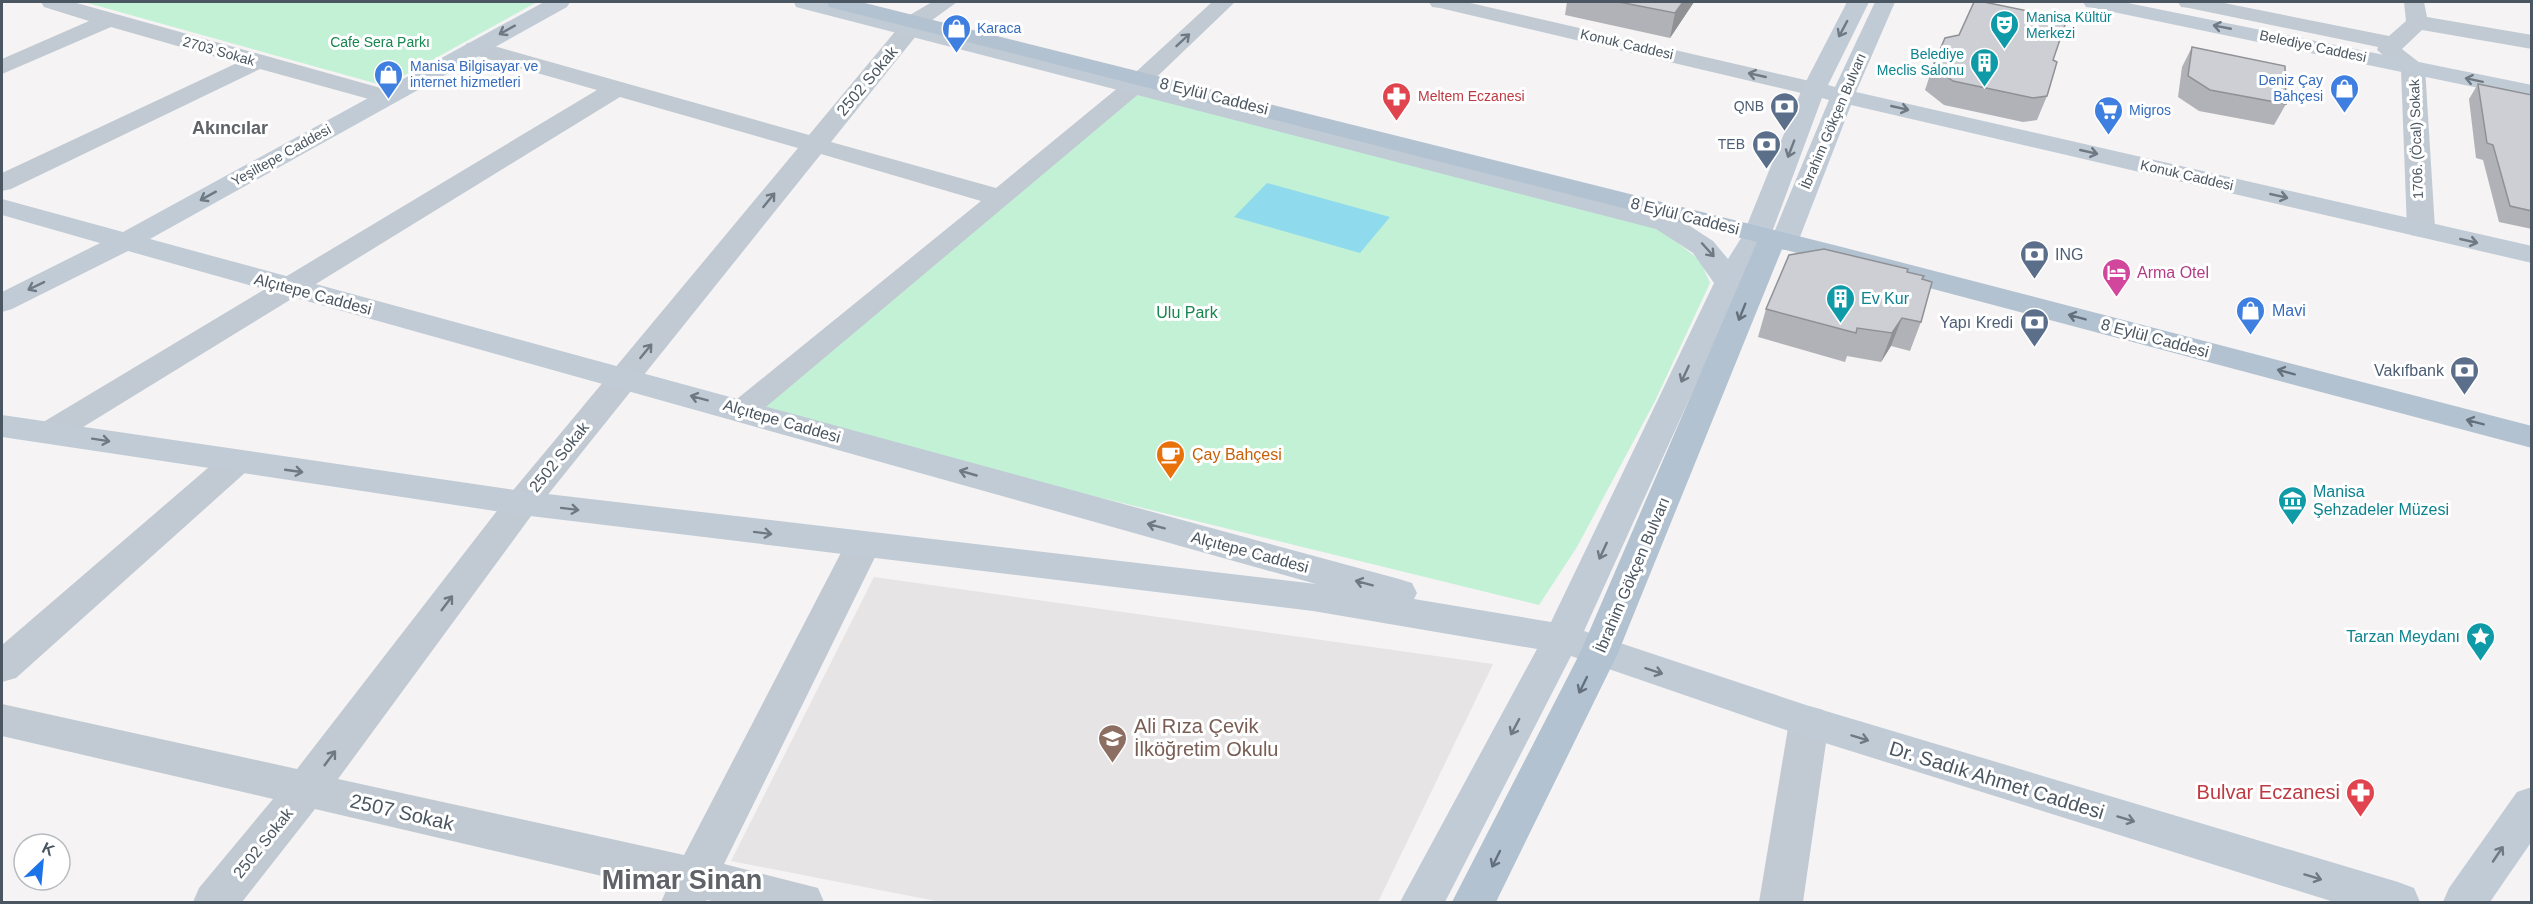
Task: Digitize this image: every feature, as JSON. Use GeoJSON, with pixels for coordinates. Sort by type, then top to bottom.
{"type":"FeatureCollection","features":[{"type":"Feature","properties":{"kind":"main road","name":"Yeşiltepe Caddesi"},"geometry":{"type":"LineString","coordinates":[[2,303],[124,242],[559,2]]}},
{"type":"Feature","properties":{"kind":"main road"},"geometry":{"type":"LineString","coordinates":[[804,2],[913,26],[1138,83],[1666,223],[1700,242],[1718,261],[1728,283]]}},
{"type":"Feature","properties":{"kind":"main road"},"geometry":{"type":"LineString","coordinates":[[837,2],[913,26]]}},
{"type":"Feature","properties":{"kind":"main road","name":"İbrahim Gökçen Bulvarı"},"geometry":{"type":"LineString","coordinates":[[1771,238],[1814,88],[1858,2]]}},
{"type":"Feature","properties":{"kind":"main road","name":"İbrahim Gökçen Bulvarı"},"geometry":{"type":"LineString","coordinates":[[1422,903],[1580,645],[1701,414],[1771,238],[1843,94],[1885,2]]}},
{"type":"Feature","properties":{"kind":"main road","name":"Belediye Caddesi"},"geometry":{"type":"LineString","coordinates":[[2094,2],[2532,92]]}},
{"type":"Feature","properties":{"kind":"main road","name":"8 Eylül Caddesi"},"geometry":{"type":"LineString","coordinates":[[1138,83],[1771,238],[2532,437]]}},
{"type":"Feature","properties":{"kind":"main road","name":"Konuk Caddesi"},"geometry":{"type":"LineString","coordinates":[[1814,88],[2532,255]]}},
{"type":"Feature","properties":{"kind":"main road","name":"Alçıtepe Caddesi"},"geometry":{"type":"LineString","coordinates":[[2,207],[743,410],[1580,645]]}},
{"type":"Feature","properties":{"kind":"main road"},"geometry":{"type":"LineString","coordinates":[[2,426],[235,463],[522,503],[1312,597],[1580,645],[1728,283],[1771,238]]}},
{"type":"Feature","properties":{"kind":"main road","name":"İbrahim Gökçen Bulvarı"},"geometry":{"type":"LineString","coordinates":[[1474,903],[1580,645]]}},
{"type":"Feature","properties":{"kind":"main road","name":"Dr. Sadık Ahmet Caddesi"},"geometry":{"type":"LineString","coordinates":[[1580,645],[1809,722],[2398,903]]}},
{"type":"Feature","properties":{"kind":"main road"},"geometry":{"type":"LineString","coordinates":[[2465,903],[2532,805]]}},
{"type":"Feature","properties":{"kind":"street","name":"2703 Sokak"},"geometry":{"type":"LineString","coordinates":[[52,2],[387,97]]}},
{"type":"Feature","properties":{"kind":"street","name":"2502 Sokak"},"geometry":{"type":"LineString","coordinates":[[214,903],[306,790],[522,503],[913,26],[946,2]]}},
{"type":"Feature","properties":{"kind":"street"},"geometry":{"type":"LineString","coordinates":[[743,410],[1138,83],[1224,2]]}},
{"type":"Feature","properties":{"kind":"street","name":"Konuk Caddesi"},"geometry":{"type":"LineString","coordinates":[[1440,2],[1814,88]]}},
{"type":"Feature","properties":{"kind":"street"},"geometry":{"type":"LineString","coordinates":[[1524,20],[1539,2]]}},
{"type":"Feature","properties":{"kind":"street"},"geometry":{"type":"LineString","coordinates":[[2189,2],[2395,44],[2415,12],[2532,42]]}},
{"type":"Feature","properties":{"kind":"street"},"geometry":{"type":"LineString","coordinates":[[2,67],[109,20]]}},
{"type":"Feature","properties":{"kind":"street","name":"1706. (Öcal) Sokak"},"geometry":{"type":"LineString","coordinates":[[2395,44],[2388,50],[2414,67],[2421,230]]}},
{"type":"Feature","properties":{"kind":"street"},"geometry":{"type":"LineString","coordinates":[[475,48],[1001,198]]}},
{"type":"Feature","properties":{"kind":"street"},"geometry":{"type":"LineString","coordinates":[[2,183],[257,62]]}},
{"type":"Feature","properties":{"kind":"street"},"geometry":{"type":"LineString","coordinates":[[51,432],[291,288],[616,88]]}},
{"type":"Feature","properties":{"kind":"street"},"geometry":{"type":"LineString","coordinates":[[2,667],[235,463]]}},
{"type":"Feature","properties":{"kind":"street"},"geometry":{"type":"LineString","coordinates":[[689,891],[863,545]]}},
{"type":"Feature","properties":{"kind":"street","name":"2507 Sokak"},"geometry":{"type":"LineString","coordinates":[[2,720],[306,790],[689,891],[802,903]]}},
{"type":"Feature","properties":{"kind":"street"},"geometry":{"type":"LineString","coordinates":[[1781,903],[1809,722]]}},
{"type":"Feature","properties":{"kind":"shaded area","name":"Ali Rıza Çevik İlköğretim Okulu"},"geometry":{"type":"Polygon","coordinates":[[[874,577],[1493,664],[1378,902],[941,902],[731,861],[874,577]]]}},
{"type":"Feature","properties":{"kind":"green space","name":"Cafe Sera Parkı"},"geometry":{"type":"Polygon","coordinates":[[[84,2],[537,2],[385,86],[84,2]]]}},
{"type":"Feature","properties":{"kind":"green space","name":"Ulu Park"},"geometry":{"type":"Polygon","coordinates":[[[1134,90],[1656,227],[1700,260],[1710,283],[1655,401],[1577,547],[1539,605],[743,410],[1134,90]]]}},
{"type":"Feature","properties":{"kind":"water"},"geometry":{"type":"Polygon","coordinates":[[[1267,183],[1390,217],[1360,253],[1234,217],[1267,183]]]}},
{"type":"Feature","properties":{"kind":"building"},"geometry":{"type":"Polygon","coordinates":[[[1619,2],[1683,2],[1675,13],[1619,2]]]}},
{"type":"Feature","properties":{"kind":"building"},"geometry":{"type":"Polygon","coordinates":[[[1974,2],[2067,19],[2053,60],[2057,62],[2047,96],[2033,98],[1953,81],[1933,66],[1945,38],[1959,35],[1974,2]]]}},
{"type":"Feature","properties":{"kind":"building"},"geometry":{"type":"Polygon","coordinates":[[[2192,47],[2285,66],[2286,104],[2210,90],[2188,76],[2192,47]]]}},
{"type":"Feature","properties":{"kind":"building"},"geometry":{"type":"Polygon","coordinates":[[[2478,84],[2532,95],[2532,211],[2510,206],[2493,145],[2487,143],[2478,84]]]}},
{"type":"Feature","properties":{"kind":"building"},"geometry":{"type":"Polygon","coordinates":[[[1824,249],[1908,269],[1907,272],[1924,276],[1922,279],[1932,282],[1921,322],[1902,318],[1892,333],[1857,328],[1856,333],[1766,309],[1789,255],[1824,249]]]}},
{"type":"Feature","properties":{"kind":"place","name":"Manisa Kültür Merkezi"},"geometry":{"type":"Point","coordinates":[2005,50]}},
{"type":"Feature","properties":{"kind":"place","name":"Karaca"},"geometry":{"type":"Point","coordinates":[956,54]}},
{"type":"Feature","properties":{"kind":"place","name":"Belediye Meclis Salonu"},"geometry":{"type":"Point","coordinates":[1985,88]}},
{"type":"Feature","properties":{"kind":"place","name":"Manisa Bilgisayar ve internet hizmetleri"},"geometry":{"type":"Point","coordinates":[389,100]}},
{"type":"Feature","properties":{"kind":"place","name":"Deniz Çay Bahçesi"},"geometry":{"type":"Point","coordinates":[2344,114]}},
{"type":"Feature","properties":{"kind":"place","name":"Meltem Eczanesi"},"geometry":{"type":"Point","coordinates":[1397,122]}},
{"type":"Feature","properties":{"kind":"place","name":"QNB"},"geometry":{"type":"Point","coordinates":[1785,132]}},
{"type":"Feature","properties":{"kind":"place","name":"Migros"},"geometry":{"type":"Point","coordinates":[2108,136]}},
{"type":"Feature","properties":{"kind":"place","name":"TEB"},"geometry":{"type":"Point","coordinates":[1766,170]}},
{"type":"Feature","properties":{"kind":"place","name":"ING"},"geometry":{"type":"Point","coordinates":[2034,280]}},
{"type":"Feature","properties":{"kind":"place","name":"Arma Otel"},"geometry":{"type":"Point","coordinates":[2116,298]}},
{"type":"Feature","properties":{"kind":"place","name":"Ev Kur"},"geometry":{"type":"Point","coordinates":[1840,324]}},
{"type":"Feature","properties":{"kind":"place","name":"Mavi"},"geometry":{"type":"Point","coordinates":[2251,336]}},
{"type":"Feature","properties":{"kind":"place","name":"Yapı Kredi"},"geometry":{"type":"Point","coordinates":[2034,348]}},
{"type":"Feature","properties":{"kind":"place","name":"Vakıfbank"},"geometry":{"type":"Point","coordinates":[2465,396]}},
{"type":"Feature","properties":{"kind":"place","name":"Çay Bahçesi"},"geometry":{"type":"Point","coordinates":[1171,480]}},
{"type":"Feature","properties":{"kind":"place","name":"Manisa Şehzadeler Müzesi"},"geometry":{"type":"Point","coordinates":[2292,526]}},
{"type":"Feature","properties":{"kind":"place","name":"Tarzan Meydanı"},"geometry":{"type":"Point","coordinates":[2481,662]}},
{"type":"Feature","properties":{"kind":"place","name":"Ali Rıza Çevik İlköğretim Okulu"},"geometry":{"type":"Point","coordinates":[1113,764]}},
{"type":"Feature","properties":{"kind":"place","name":"Bulvar Eczanesi"},"geometry":{"type":"Point","coordinates":[2361,818]}},
{"type":"Feature","properties":{"kind":"district","name":"Akıncılar"},"geometry":{"type":"Point","coordinates":[230,128]}},
{"type":"Feature","properties":{"kind":"district","name":"Mimar Sinan"},"geometry":{"type":"Point","coordinates":[682,880]}}]}
